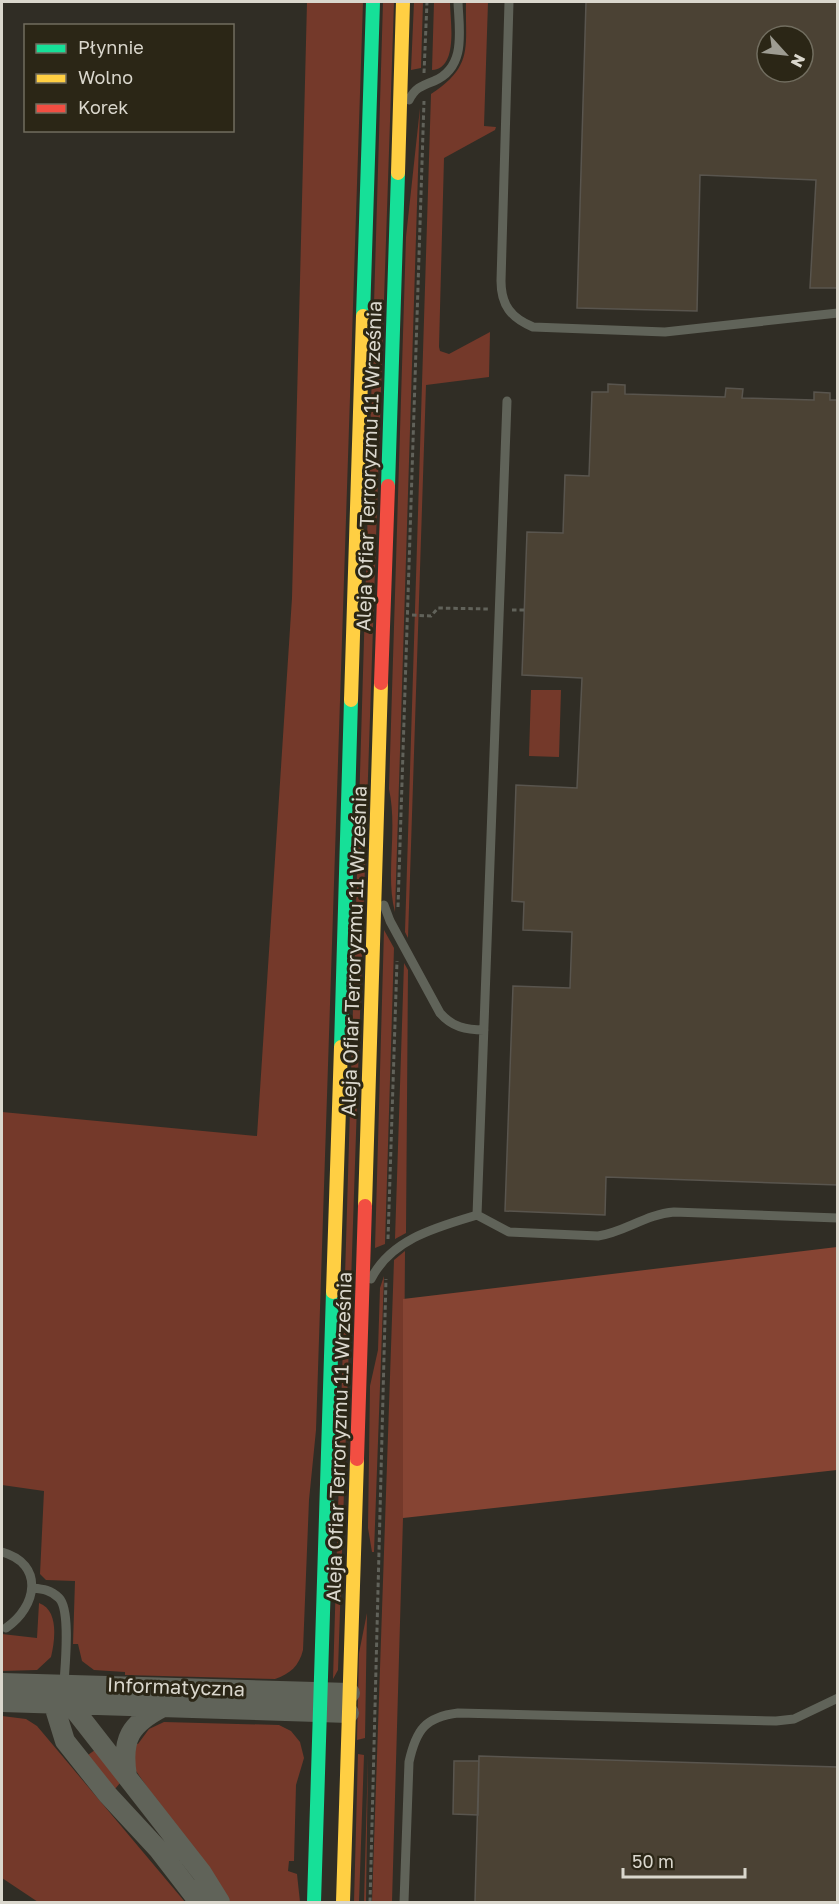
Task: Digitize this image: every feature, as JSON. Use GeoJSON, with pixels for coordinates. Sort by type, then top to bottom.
{"type":"FeatureCollection","features":[{"type":"Feature","properties":{"kind":"street","name":"Aleja Ofiar Terroryzmu 11 Września"},"geometry":{"type":"LineString","coordinates":[[314,1902],[373,2]]}},
{"type":"Feature","properties":{"kind":"street","name":"Aleja Ofiar Terroryzmu 11 Września"},"geometry":{"type":"LineString","coordinates":[[343,1902],[403,2]]}},
{"type":"Feature","properties":{"kind":"street","name":"Informatyczna"},"geometry":{"type":"LineString","coordinates":[[2,1683],[350,1693]]}},
{"type":"Feature","properties":{"kind":"street"},"geometry":{"type":"LineString","coordinates":[[64,1683],[63,1704],[58,1725],[71,1748],[108,1795],[159,1849],[199,1902]]}},
{"type":"Feature","properties":{"kind":"street","name":"Informatyczna"},"geometry":{"type":"LineString","coordinates":[[2,1702],[349,1713]]}},
{"type":"Feature","properties":{"kind":"street"},"geometry":{"type":"LineString","coordinates":[[63,1704],[128,1776],[202,1873],[220,1902]]}},
{"type":"Feature","properties":{"kind":"street"},"geometry":{"type":"LineString","coordinates":[[128,1776],[124,1754],[129,1734],[139,1722],[165,1706]]}},
{"type":"Feature","properties":{"kind":"lane"},"geometry":{"type":"LineString","coordinates":[[399,143],[404,116],[412,92],[417,87],[441,78],[453,65],[458,55],[460,45],[458,2]]}},
{"type":"Feature","properties":{"kind":"lane"},"geometry":{"type":"LineString","coordinates":[[509,2],[501,281],[504,302],[514,317],[533,327],[665,332],[837,313]]}},
{"type":"Feature","properties":{"kind":"lane"},"geometry":{"type":"LineString","coordinates":[[477,1215],[507,401]]}},
{"type":"Feature","properties":{"kind":"lane"},"geometry":{"type":"LineString","coordinates":[[375,877],[390,921],[440,1013],[446,1021],[459,1027],[484,1030]]}},
{"type":"Feature","properties":{"kind":"lane"},"geometry":{"type":"LineString","coordinates":[[362,1298],[379,1264],[395,1249],[443,1225],[477,1215],[509,1232],[598,1236],[611,1234],[646,1218],[667,1213],[837,1218]]}},
{"type":"Feature","properties":{"kind":"lane"},"geometry":{"type":"LineString","coordinates":[[2,1552],[20,1561],[30,1574],[33,1588],[29,1604],[20,1619],[6,1628]]}},
{"type":"Feature","properties":{"kind":"lane"},"geometry":{"type":"LineString","coordinates":[[33,1588],[47,1590],[61,1599],[66,1617],[64,1683]]}},
{"type":"Feature","properties":{"kind":"lane"},"geometry":{"type":"LineString","coordinates":[[404,1902],[409,1762],[420,1730],[440,1715],[458,1713],[776,1721],[794,1719],[837,1698]]}},
{"type":"Feature","properties":{"kind":"path"},"geometry":{"type":"LineString","coordinates":[[412,615],[431,616],[438,608],[524,610]]}},
{"type":"Feature","properties":{"kind":"shaded area"},"geometry":{"type":"Polygon","coordinates":[[[307,2],[363,2],[316,1430],[309,1500],[303,1650],[293,1669],[275,1679],[125,1675],[125,1672],[94,1670],[82,1661],[78,1644],[73,1644],[75,1581],[46,1580],[40,1574],[44,1491],[2,1485],[2,1112],[257,1136],[292,598],[307,2]]]}},
{"type":"Feature","properties":{"kind":"shaded area"},"geometry":{"type":"Polygon","coordinates":[[[383,2],[394,2],[338,1670],[333,1679],[383,2]]]}},
{"type":"Feature","properties":{"kind":"shaded area"},"geometry":{"type":"Polygon","coordinates":[[[414,2],[423,2],[421,68],[411,70],[414,2]]]}},
{"type":"Feature","properties":{"kind":"shaded area"},"geometry":{"type":"Polygon","coordinates":[[[434,2],[450,2],[451,42],[450,53],[446,61],[441,67],[432,70],[434,2]]]}},
{"type":"Feature","properties":{"kind":"shaded area"},"geometry":{"type":"Polygon","coordinates":[[[466,2],[488,2],[484,126],[496,127],[495,130],[444,158],[439,347],[440,351],[449,354],[490,332],[489,377],[426,385],[408,938],[405,932],[431,94],[445,84],[461,64],[466,44],[466,2]]]}},
{"type":"Feature","properties":{"kind":"shaded area"},"geometry":{"type":"Polygon","coordinates":[[[420,108],[395,912],[391,883],[392,820],[389,789],[406,237],[420,108]]]}},
{"type":"Feature","properties":{"kind":"shaded area"},"geometry":{"type":"Polygon","coordinates":[[[531,690],[561,690],[559,757],[529,756],[531,690]]]}},
{"type":"Feature","properties":{"kind":"shaded area"},"geometry":{"type":"Polygon","coordinates":[[[384,930],[394,948],[385,1244],[375,1248],[384,930]]]}},
{"type":"Feature","properties":{"kind":"shaded area"},"geometry":{"type":"Polygon","coordinates":[[[404,963],[408,970],[406,1233],[395,1239],[404,963]]]}},
{"type":"Feature","properties":{"kind":"shaded area"},"geometry":{"type":"Polygon","coordinates":[[[837,1247],[837,1470],[403,1518],[403,1299],[837,1247]]]}},
{"type":"Feature","properties":{"kind":"shaded area"},"geometry":{"type":"Polygon","coordinates":[[[405,1251],[403,1518],[392,1902],[372,1902],[394,1260],[405,1251]]]}},
{"type":"Feature","properties":{"kind":"shaded area"},"geometry":{"type":"Polygon","coordinates":[[[384,1276],[374,1552],[372,1552],[368,1528],[370,1386],[378,1350],[380,1288],[384,1276]]]}},
{"type":"Feature","properties":{"kind":"shaded area"},"geometry":{"type":"Polygon","coordinates":[[[39,1603],[50,1612],[53,1619],[54,1642],[51,1657],[37,1670],[2,1671],[2,1634],[37,1638],[39,1603]]]}},
{"type":"Feature","properties":{"kind":"shaded area"},"geometry":{"type":"Polygon","coordinates":[[[367,1613],[365,1738],[357,1740],[359,1653],[367,1613]]]}},
{"type":"Feature","properties":{"kind":"shaded area"},"geometry":{"type":"Polygon","coordinates":[[[2,1716],[26,1719],[37,1726],[185,1902],[38,1902],[2,1878],[2,1716]]]}},
{"type":"Feature","properties":{"kind":"shaded area"},"geometry":{"type":"Polygon","coordinates":[[[164,1722],[279,1725],[291,1731],[300,1742],[304,1758],[296,1785],[294,1861],[289,1861],[288,1871],[297,1874],[300,1902],[226,1902],[134,1768],[134,1743],[138,1744],[149,1729],[164,1722]]]}},
{"type":"Feature","properties":{"kind":"shaded area"},"geometry":{"type":"Polygon","coordinates":[[[95,1750],[120,1783],[115,1789],[85,1757],[95,1750]]]}},
{"type":"Feature","properties":{"kind":"shaded area"},"geometry":{"type":"Polygon","coordinates":[[[358,1754],[364,1755],[359,1902],[354,1902],[358,1754]]]}},
{"type":"Feature","properties":{"kind":"shaded area"},"geometry":{"type":"Polygon","coordinates":[[[368,1755],[366,1902],[364,1902],[368,1755]]]}},
{"type":"Feature","properties":{"kind":"building"},"geometry":{"type":"Polygon","coordinates":[[[586,2],[838,2],[838,288],[810,288],[816,180],[700,175],[697,311],[577,308],[586,2]]]}},
{"type":"Feature","properties":{"kind":"building"},"geometry":{"type":"Polygon","coordinates":[[[608,384],[625,385],[625,394],[725,397],[726,388],[743,389],[742,398],[814,400],[814,392],[830,393],[830,400],[838,400],[838,1185],[606,1177],[605,1215],[505,1211],[513,986],[570,988],[572,932],[523,930],[524,902],[512,901],[516,785],[577,788],[582,678],[522,675],[527,532],[563,533],[565,475],[589,476],[592,392],[608,392],[608,384]]]}},
{"type":"Feature","properties":{"kind":"building"},"geometry":{"type":"Polygon","coordinates":[[[479,1756],[838,1767],[838,1902],[475,1902],[479,1756]]]}},
{"type":"Feature","properties":{"kind":"building"},"geometry":{"type":"Polygon","coordinates":[[[454,1761],[479,1761],[478,1815],[453,1814],[454,1761]]]}},
{"type":"Feature","properties":{"kind":"traffic: fast"},"geometry":{"type":"LineString","coordinates":[[363,316],[373,2]]}},
{"type":"Feature","properties":{"kind":"traffic: fast"},"geometry":{"type":"LineString","coordinates":[[388,486],[398,173]]}},
{"type":"Feature","properties":{"kind":"traffic: fast"},"geometry":{"type":"LineString","coordinates":[[341,1047],[351,700]]}},
{"type":"Feature","properties":{"kind":"traffic: fast"},"geometry":{"type":"LineString","coordinates":[[314,1902],[333,1292]]}},
{"type":"Feature","properties":{"kind":"traffic: slow"},"geometry":{"type":"LineString","coordinates":[[398,173],[403,2]]}},
{"type":"Feature","properties":{"kind":"traffic: slow"},"geometry":{"type":"LineString","coordinates":[[351,700],[363,316]]}},
{"type":"Feature","properties":{"kind":"traffic: slow"},"geometry":{"type":"LineString","coordinates":[[365,1206],[381,683]]}},
{"type":"Feature","properties":{"kind":"traffic: slow"},"geometry":{"type":"LineString","coordinates":[[333,1292],[341,1047]]}},
{"type":"Feature","properties":{"kind":"traffic: slow"},"geometry":{"type":"LineString","coordinates":[[343,1902],[357,1459]]}},
{"type":"Feature","properties":{"kind":"traffic: jam"},"geometry":{"type":"LineString","coordinates":[[381,683],[388,486]]}},
{"type":"Feature","properties":{"kind":"traffic: jam"},"geometry":{"type":"LineString","coordinates":[[357,1459],[365,1206]]}}]}
